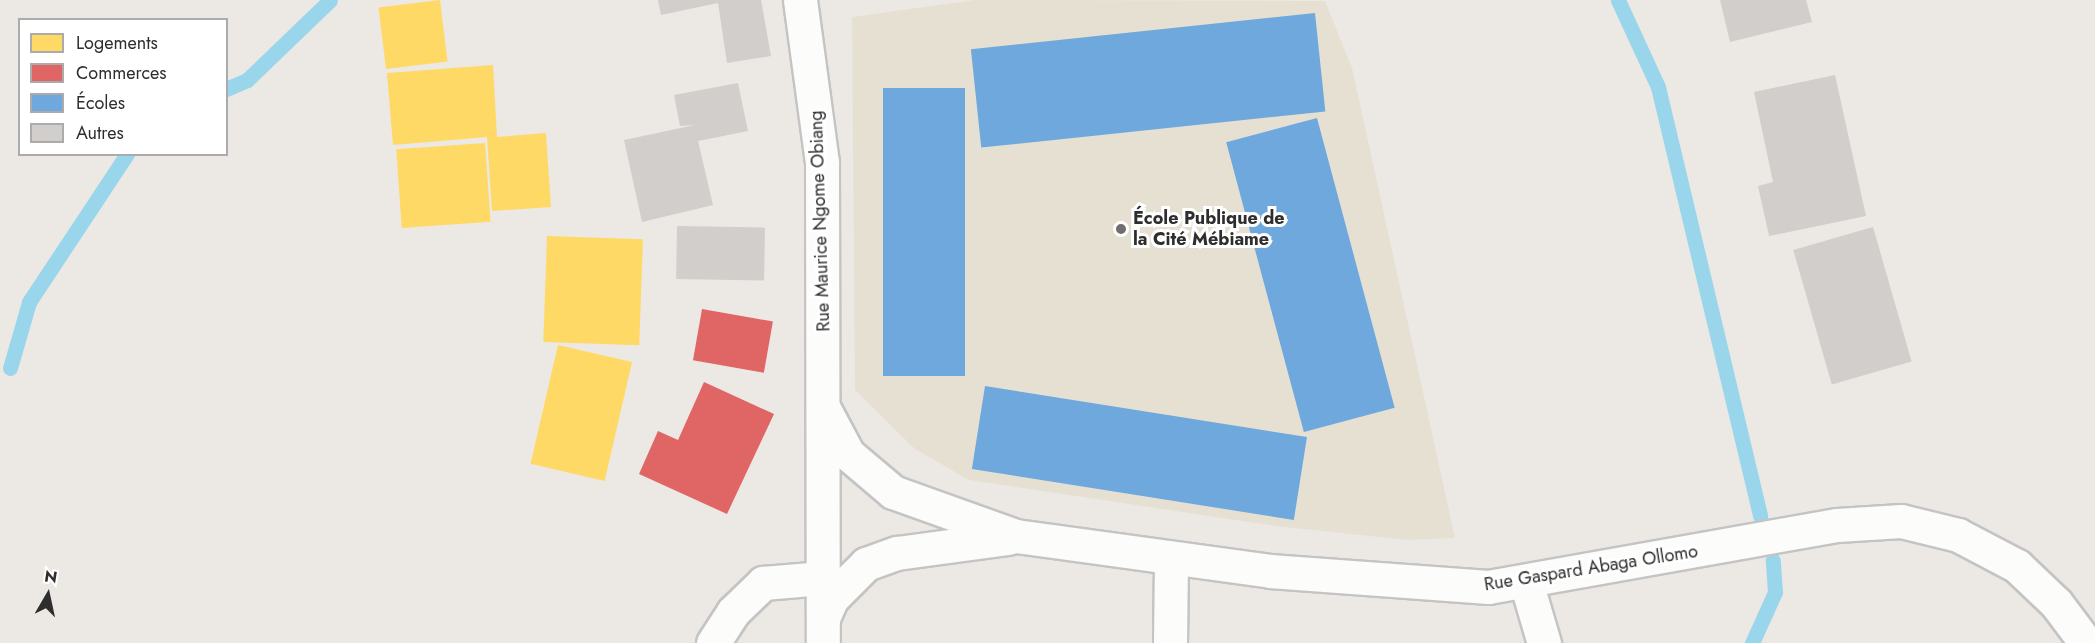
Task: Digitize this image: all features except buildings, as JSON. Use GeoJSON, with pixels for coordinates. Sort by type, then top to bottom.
{"type":"FeatureCollection","features":[{"type":"Feature","properties":{"kind":"street","name":"Rue Maurice Ngome Obiang"},"geometry":{"type":"LineString","coordinates":[[800,0],[822,162],[823,630]]}},
{"type":"Feature","properties":{"kind":"street"},"geometry":{"type":"LineString","coordinates":[[823,407],[848,454],[893,492],[1016,536]]}},
{"type":"Feature","properties":{"kind":"street","name":"Rue Gaspard Abaga Ollomo"},"geometry":{"type":"LineString","coordinates":[[1016,536],[1171,560],[1366,580],[1488,587],[1837,525],[1901,520],[1958,535],[2017,566],[2056,603],[2086,643]]}},
{"type":"Feature","properties":{"kind":"street"},"geometry":{"type":"LineString","coordinates":[[823,630],[832,598],[866,564],[897,553],[1016,536]]}},
{"type":"Feature","properties":{"kind":"street"},"geometry":{"type":"LineString","coordinates":[[1170,643],[1171,560]]}},
{"type":"Feature","properties":{"kind":"street"},"geometry":{"type":"LineString","coordinates":[[712,643],[733,612],[764,583],[823,578]]}},
{"type":"Feature","properties":{"kind":"street"},"geometry":{"type":"LineString","coordinates":[[1526,582],[1544,643]]}},
{"type":"Feature","properties":{"kind":"shaded area","name":"École Publique de la Cité Mébiame"},"geometry":{"type":"Polygon","coordinates":[[[975,0],[1325,1],[1352,68],[1455,538],[1407,540],[1276,526],[969,480],[915,449],[855,390],[852,17],[975,0]]]}},
{"type":"Feature","properties":{"kind":"waterway"},"geometry":{"type":"LineString","coordinates":[[228,88],[247,80],[330,0]]}},
{"type":"Feature","properties":{"kind":"waterway"},"geometry":{"type":"LineString","coordinates":[[1618,0],[1658,87],[1760,516]]}},
{"type":"Feature","properties":{"kind":"waterway"},"geometry":{"type":"LineString","coordinates":[[10,368],[29,302],[126,156]]}},
{"type":"Feature","properties":{"kind":"waterway"},"geometry":{"type":"LineString","coordinates":[[1752,643],[1775,592],[1773,560]]}},
{"type":"Feature","properties":{"kind":"place","name":"École Publique de la Cité Mébiame"},"geometry":{"type":"Point","coordinates":[1121,229]}}]}
